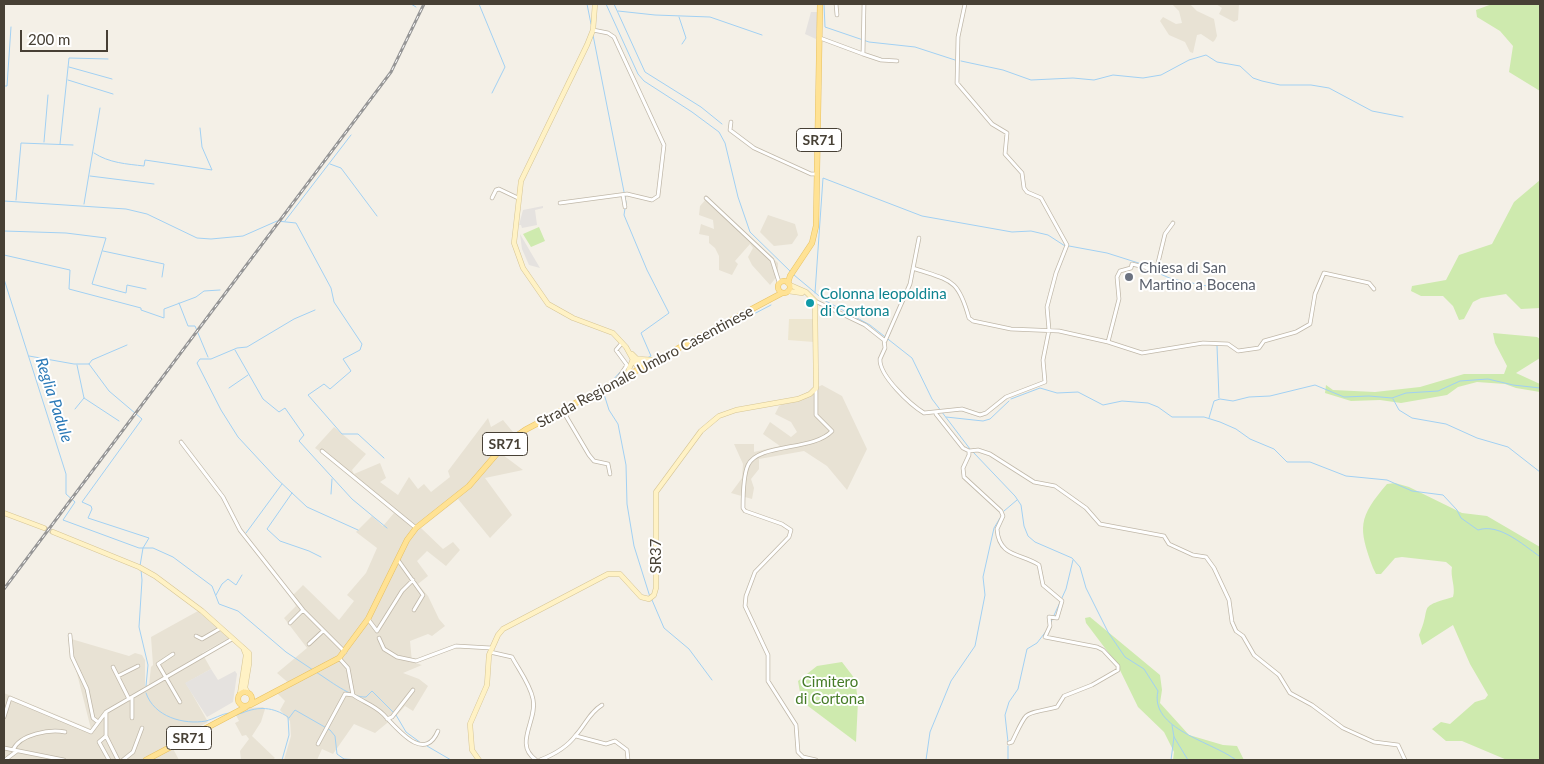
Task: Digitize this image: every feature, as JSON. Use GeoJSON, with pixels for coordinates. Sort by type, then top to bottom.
{"type":"FeatureCollection","features":[{"type":"Feature","properties":{"kind":"main road"},"geometry":{"type":"LineString","coordinates":[[595,4],[593,30],[525,171],[518,198],[513,235],[515,251],[523,268],[542,297],[559,311],[607,329],[641,363],[641,368]]}},
{"type":"Feature","properties":{"kind":"main road","name":"SR71"},"geometry":{"type":"LineString","coordinates":[[774,296],[782,293],[787,281],[814,236],[818,211],[820,4]]}},
{"type":"Feature","properties":{"kind":"main road"},"geometry":{"type":"LineString","coordinates":[[787,281],[799,292],[814,299],[816,388]]}},
{"type":"Feature","properties":{"kind":"main road","name":"SR71"},"geometry":{"type":"LineString","coordinates":[[774,296],[787,281]]}},
{"type":"Feature","properties":{"kind":"main road","name":"Strada Regionale Umbro Casentinese"},"geometry":{"type":"LineString","coordinates":[[261,698],[340,658],[369,620],[416,528],[469,486],[506,443],[626,378],[654,360],[774,296]]}},
{"type":"Feature","properties":{"kind":"main road"},"geometry":{"type":"LineString","coordinates":[[635,359],[654,360]]}},
{"type":"Feature","properties":{"kind":"main road"},"geometry":{"type":"LineString","coordinates":[[626,378],[635,359]]}},
{"type":"Feature","properties":{"kind":"main road","name":"SR37"},"geometry":{"type":"LineString","coordinates":[[479,760],[472,750],[470,724],[487,685],[490,650],[502,629],[608,574],[620,574],[641,597],[649,599],[654,595],[656,588],[656,492],[701,431],[719,416],[736,410],[798,399],[810,394],[816,388]]}},
{"type":"Feature","properties":{"kind":"main road"},"geometry":{"type":"LineString","coordinates":[[4,514],[44,528]]}},
{"type":"Feature","properties":{"kind":"main road"},"geometry":{"type":"LineString","coordinates":[[53,532],[139,567],[155,576],[243,646],[248,653],[250,664],[245,688],[250,694],[248,706],[239,703]]}},
{"type":"Feature","properties":{"kind":"main road"},"geometry":{"type":"LineString","coordinates":[[232,715],[239,703],[246,654],[243,646]]}},
{"type":"Feature","properties":{"kind":"main road"},"geometry":{"type":"LineString","coordinates":[[240,694],[250,694],[261,698]]}},
{"type":"Feature","properties":{"kind":"main road","name":"SR71"},"geometry":{"type":"LineString","coordinates":[[146,760],[261,698]]}},
{"type":"Feature","properties":{"kind":"street"},"geometry":{"type":"LineString","coordinates":[[836,4],[837,16]]}},
{"type":"Feature","properties":{"kind":"street"},"geometry":{"type":"LineString","coordinates":[[863,54],[864,4]]}},
{"type":"Feature","properties":{"kind":"street"},"geometry":{"type":"LineString","coordinates":[[919,238],[910,284],[887,339],[880,364],[893,385],[921,412],[962,409],[975,414],[986,413],[1006,397],[1042,385],[1046,379],[1044,360],[1049,330],[1047,307],[1057,270],[1066,251],[1066,242],[1041,198],[1027,192],[1024,188],[1022,173],[1008,160],[1005,154],[1007,134],[992,124],[957,83],[958,38],[965,4]]}},
{"type":"Feature","properties":{"kind":"street"},"geometry":{"type":"LineString","coordinates":[[560,203],[622,195],[656,199],[658,196],[664,145],[614,37],[608,33],[593,30]]}},
{"type":"Feature","properties":{"kind":"street"},"geometry":{"type":"LineString","coordinates":[[820,38],[881,60],[898,61]]}},
{"type":"Feature","properties":{"kind":"street"},"geometry":{"type":"LineString","coordinates":[[730,122],[730,130],[743,141],[811,174],[818,174]]}},
{"type":"Feature","properties":{"kind":"street"},"geometry":{"type":"LineString","coordinates":[[492,198],[496,190],[499,189],[518,198]]}},
{"type":"Feature","properties":{"kind":"street"},"geometry":{"type":"LineString","coordinates":[[622,195],[625,207]]}},
{"type":"Feature","properties":{"kind":"street"},"geometry":{"type":"LineString","coordinates":[[706,198],[772,260],[787,281]]}},
{"type":"Feature","properties":{"kind":"street"},"geometry":{"type":"LineString","coordinates":[[1108,342],[1118,302],[1117,277],[1120,271],[1123,268],[1131,268],[1132,264],[1152,269],[1157,267],[1165,234],[1173,223]]}},
{"type":"Feature","properties":{"kind":"street"},"geometry":{"type":"LineString","coordinates":[[913,268],[947,280],[956,286],[966,302],[969,318],[974,321],[1011,329],[1049,330],[1108,342],[1142,353],[1203,343],[1228,344],[1238,351],[1259,348],[1264,341],[1296,332],[1310,324],[1316,294],[1324,273],[1369,284],[1374,289]]}},
{"type":"Feature","properties":{"kind":"street"},"geometry":{"type":"LineString","coordinates":[[814,299],[865,325],[887,339]]}},
{"type":"Feature","properties":{"kind":"street"},"geometry":{"type":"LineString","coordinates":[[616,383],[617,378],[625,372],[627,365],[616,350],[622,342]]}},
{"type":"Feature","properties":{"kind":"street"},"geometry":{"type":"LineString","coordinates":[[816,388],[816,415],[832,431],[808,444],[756,456],[747,467],[743,508],[750,513],[765,517],[791,530],[789,537],[756,572],[748,590],[745,606],[768,655],[768,681],[796,724],[798,752],[803,756],[816,760]]}},
{"type":"Feature","properties":{"kind":"street"},"geometry":{"type":"LineString","coordinates":[[563,411],[588,455],[594,461],[608,464],[610,474]]}},
{"type":"Feature","properties":{"kind":"street"},"geometry":{"type":"LineString","coordinates":[[940,412],[963,448],[969,451],[978,450],[990,454],[1029,476],[1034,482],[1055,486],[1082,505],[1100,524],[1160,535],[1165,537],[1169,544],[1193,555],[1206,557],[1214,568],[1230,600],[1232,622],[1236,631],[1243,636],[1254,655],[1279,675],[1290,692],[1312,705],[1343,728],[1374,742],[1398,745],[1405,760]]}},
{"type":"Feature","properties":{"kind":"street"},"geometry":{"type":"LineString","coordinates":[[181,442],[224,497],[240,530],[303,610],[345,652]]}},
{"type":"Feature","properties":{"kind":"street"},"geometry":{"type":"LineString","coordinates":[[322,451],[416,528]]}},
{"type":"Feature","properties":{"kind":"street"},"geometry":{"type":"LineString","coordinates":[[969,451],[970,455],[963,468],[964,476],[1001,511],[1003,516],[998,534],[1004,547],[1018,556],[1039,565],[1043,585],[1062,601],[1057,618],[1049,617],[1050,626],[1045,637],[1097,648],[1102,650],[1118,666],[1118,670],[1092,685],[1064,696],[1057,707],[1033,711],[1027,715],[1022,719],[1012,742],[1009,743]]}},
{"type":"Feature","properties":{"kind":"street"},"geometry":{"type":"LineString","coordinates":[[398,560],[423,595],[414,610]]}},
{"type":"Feature","properties":{"kind":"street"},"geometry":{"type":"LineString","coordinates":[[369,620],[377,632],[402,591],[414,580]]}},
{"type":"Feature","properties":{"kind":"street"},"geometry":{"type":"LineString","coordinates":[[290,623],[303,610]]}},
{"type":"Feature","properties":{"kind":"street"},"geometry":{"type":"LineString","coordinates":[[196,636],[202,639],[222,628]]}},
{"type":"Feature","properties":{"kind":"street"},"geometry":{"type":"LineString","coordinates":[[309,644],[323,631]]}},
{"type":"Feature","properties":{"kind":"street"},"geometry":{"type":"LineString","coordinates":[[70,635],[72,657],[87,689],[93,718],[98,722]]}},
{"type":"Feature","properties":{"kind":"street"},"geometry":{"type":"LineString","coordinates":[[4,717],[10,698],[88,732],[94,731],[106,712],[233,638]]}},
{"type":"Feature","properties":{"kind":"street"},"geometry":{"type":"LineString","coordinates":[[379,638],[384,649],[408,660],[416,661],[456,646],[490,650],[512,657],[534,700],[525,740],[527,749],[536,760]]}},
{"type":"Feature","properties":{"kind":"street"},"geometry":{"type":"LineString","coordinates":[[173,654],[158,664],[180,702]]}},
{"type":"Feature","properties":{"kind":"street"},"geometry":{"type":"LineString","coordinates":[[340,658],[348,668],[353,695]]}},
{"type":"Feature","properties":{"kind":"street"},"geometry":{"type":"LineString","coordinates":[[118,676],[138,666]]}},
{"type":"Feature","properties":{"kind":"street"},"geometry":{"type":"LineString","coordinates":[[113,667],[130,698],[132,718]]}},
{"type":"Feature","properties":{"kind":"street"},"geometry":{"type":"LineString","coordinates":[[387,719],[392,717],[413,690]]}},
{"type":"Feature","properties":{"kind":"street"},"geometry":{"type":"LineString","coordinates":[[318,744],[345,694],[353,695],[375,706],[408,742],[418,749],[432,746],[438,731]]}},
{"type":"Feature","properties":{"kind":"street"},"geometry":{"type":"LineString","coordinates":[[540,760],[552,755],[576,736],[591,712],[602,705]]}},
{"type":"Feature","properties":{"kind":"street"},"geometry":{"type":"LineString","coordinates":[[106,712],[106,736],[118,760]]}},
{"type":"Feature","properties":{"kind":"street"},"geometry":{"type":"LineString","coordinates":[[123,760],[133,752],[142,728]]}},
{"type":"Feature","properties":{"kind":"street"},"geometry":{"type":"LineString","coordinates":[[6,760],[15,751],[18,742],[31,736],[65,732]]}},
{"type":"Feature","properties":{"kind":"street"},"geometry":{"type":"LineString","coordinates":[[106,736],[99,742],[109,760]]}},
{"type":"Feature","properties":{"kind":"street"},"geometry":{"type":"LineString","coordinates":[[576,736],[606,744],[615,741],[627,750],[628,760]]}},
{"type":"Feature","properties":{"kind":"street"},"geometry":{"type":"LineString","coordinates":[[4,748],[64,760]]}},
{"type":"Feature","properties":{"kind":"shaded area"},"geometry":{"type":"Polygon","coordinates":[[[1172,4],[1190,4],[1197,11],[1214,19],[1217,36],[1215,40],[1213,42],[1201,34],[1197,35],[1193,53],[1190,52],[1185,42],[1169,35],[1160,21],[1163,17],[1176,24],[1182,23],[1179,11],[1172,4]]]}},
{"type":"Feature","properties":{"kind":"shaded area"},"geometry":{"type":"Polygon","coordinates":[[[1216,4],[1239,4],[1238,20],[1234,22],[1219,14],[1222,8],[1216,4]]]}},
{"type":"Feature","properties":{"kind":"shaded area"},"geometry":{"type":"Polygon","coordinates":[[[811,12],[818,12],[816,39],[805,34],[811,12]]]}},
{"type":"Feature","properties":{"kind":"shaded area"},"geometry":{"type":"Polygon","coordinates":[[[707,198],[778,263],[778,275],[770,285],[752,265],[748,257],[753,248],[750,244],[735,261],[738,264],[732,275],[719,270],[719,256],[715,248],[709,243],[709,236],[699,234],[701,224],[714,229],[713,220],[699,215],[700,206],[707,198]]]}},
{"type":"Feature","properties":{"kind":"shaded area"},"geometry":{"type":"Polygon","coordinates":[[[543,206],[543,208],[535,210],[537,225],[522,228],[519,225],[523,210],[543,206]]]}},
{"type":"Feature","properties":{"kind":"shaded area"},"geometry":{"type":"Polygon","coordinates":[[[768,215],[795,224],[798,235],[792,244],[774,246],[760,232],[768,215]]]}},
{"type":"Feature","properties":{"kind":"shaded area"},"geometry":{"type":"Polygon","coordinates":[[[520,234],[540,268],[529,265],[522,249],[520,234]]]}},
{"type":"Feature","properties":{"kind":"shaded area"},"geometry":{"type":"Polygon","coordinates":[[[789,319],[814,319],[814,342],[788,340],[789,319]]]}},
{"type":"Feature","properties":{"kind":"shaded area"},"geometry":{"type":"Polygon","coordinates":[[[822,385],[842,396],[867,449],[847,490],[827,466],[804,451],[759,459],[759,469],[751,479],[754,488],[752,499],[731,493],[742,478],[743,464],[734,444],[754,444],[754,452],[780,446],[763,434],[770,422],[791,437],[797,432],[791,422],[775,414],[779,406],[822,385]]]}},
{"type":"Feature","properties":{"kind":"shaded area"},"geometry":{"type":"Polygon","coordinates":[[[488,418],[491,427],[503,420],[513,432],[495,449],[523,470],[485,478],[512,515],[490,538],[458,499],[421,528],[443,549],[453,542],[460,550],[446,566],[427,551],[417,561],[428,576],[418,584],[428,596],[439,619],[445,626],[432,636],[428,634],[410,641],[412,662],[422,665],[403,673],[419,679],[428,686],[413,711],[405,706],[375,733],[354,724],[333,754],[322,749],[317,760],[284,760],[291,736],[290,721],[280,710],[285,701],[277,693],[291,685],[277,673],[307,648],[284,618],[296,606],[291,597],[303,585],[339,620],[354,601],[347,595],[366,573],[377,548],[356,532],[372,516],[383,526],[394,513],[335,462],[315,448],[334,427],[366,454],[352,470],[354,474],[380,463],[386,478],[380,482],[398,495],[409,477],[418,489],[424,484],[431,492],[450,477],[448,471],[488,418]]]}},
{"type":"Feature","properties":{"kind":"shaded area"},"geometry":{"type":"Polygon","coordinates":[[[198,611],[229,638],[202,653],[211,669],[186,683],[208,722],[170,743],[179,760],[4,760],[4,693],[91,729],[68,638],[129,656],[135,653],[142,655],[145,660],[145,686],[149,685],[151,667],[153,665],[151,637],[198,611]]]}},
{"type":"Feature","properties":{"kind":"shaded area"},"geometry":{"type":"Polygon","coordinates":[[[211,669],[218,680],[235,671],[237,674],[233,702],[207,717],[185,683],[211,669]]]}},
{"type":"Feature","properties":{"kind":"shaded area"},"geometry":{"type":"Polygon","coordinates":[[[263,707],[265,709],[261,722],[252,736],[275,758],[272,760],[241,760],[240,751],[249,739],[246,735],[242,736],[235,723],[239,721],[236,715],[249,708],[263,707]]]}},
{"type":"Feature","properties":{"kind":"green space"},"geometry":{"type":"Polygon","coordinates":[[[1492,4],[1539,4],[1540,91],[1509,72],[1513,46],[1500,31],[1477,17],[1476,10],[1492,4]]]}},
{"type":"Feature","properties":{"kind":"green space"},"geometry":{"type":"Polygon","coordinates":[[[1540,180],[1540,308],[1521,309],[1506,294],[1481,298],[1473,302],[1464,319],[1459,320],[1453,306],[1443,296],[1421,296],[1411,291],[1412,286],[1446,280],[1459,255],[1492,244],[1514,202],[1540,180]]]}},
{"type":"Feature","properties":{"kind":"green space"},"geometry":{"type":"Polygon","coordinates":[[[539,227],[545,241],[531,247],[523,234],[539,227]]]}},
{"type":"Feature","properties":{"kind":"green space"},"geometry":{"type":"Polygon","coordinates":[[[1493,333],[1537,337],[1540,339],[1540,358],[1516,373],[1540,384],[1540,392],[1505,384],[1477,382],[1458,387],[1447,395],[1401,403],[1380,400],[1351,401],[1325,393],[1326,385],[1333,390],[1375,392],[1420,387],[1464,374],[1504,374],[1507,366],[1495,343],[1493,333]]]}},
{"type":"Feature","properties":{"kind":"green space"},"geometry":{"type":"Polygon","coordinates":[[[1395,483],[1409,487],[1462,513],[1487,516],[1540,547],[1540,760],[1507,760],[1462,741],[1446,741],[1432,729],[1441,722],[1450,724],[1475,702],[1485,699],[1488,695],[1470,664],[1453,625],[1422,645],[1419,635],[1429,606],[1453,597],[1452,567],[1446,562],[1402,557],[1395,558],[1381,574],[1376,574],[1373,568],[1363,532],[1366,515],[1370,506],[1387,484],[1395,483]]]}},
{"type":"Feature","properties":{"kind":"green space"},"geometry":{"type":"Polygon","coordinates":[[[1090,617],[1160,675],[1162,690],[1160,703],[1189,735],[1223,745],[1237,746],[1244,760],[1173,760],[1174,752],[1164,732],[1138,707],[1117,664],[1086,623],[1085,618],[1090,617]]]}},
{"type":"Feature","properties":{"kind":"green space","name":"Cimitero di Cortona"},"geometry":{"type":"Polygon","coordinates":[[[842,662],[855,679],[858,701],[856,742],[804,703],[805,701],[801,698],[798,681],[817,666],[842,662]]]}},
{"type":"Feature","properties":{"kind":"waterway"},"geometry":{"type":"LineString","coordinates":[[411,4],[416,7]]}},
{"type":"Feature","properties":{"kind":"waterway"},"geometry":{"type":"LineString","coordinates":[[479,4],[505,67],[492,93]]}},
{"type":"Feature","properties":{"kind":"waterway"},"geometry":{"type":"LineString","coordinates":[[587,4],[591,24]]}},
{"type":"Feature","properties":{"kind":"waterway"},"geometry":{"type":"LineString","coordinates":[[606,4],[638,74],[644,81],[719,132],[725,143],[738,197],[750,232],[791,272]]}},
{"type":"Feature","properties":{"kind":"waterway"},"geometry":{"type":"LineString","coordinates":[[614,4],[645,72],[701,107],[722,124]]}},
{"type":"Feature","properties":{"kind":"waterway"},"geometry":{"type":"LineString","coordinates":[[824,4],[825,27],[869,42],[915,47],[955,60]]}},
{"type":"Feature","properties":{"kind":"waterway"},"geometry":{"type":"LineString","coordinates":[[618,11],[655,15],[710,17],[762,35]]}},
{"type":"Feature","properties":{"kind":"waterway"},"geometry":{"type":"LineString","coordinates":[[679,17],[686,38],[682,44]]}},
{"type":"Feature","properties":{"kind":"waterway"},"geometry":{"type":"LineString","coordinates":[[4,86],[7,86],[11,27]]}},
{"type":"Feature","properties":{"kind":"waterway"},"geometry":{"type":"LineString","coordinates":[[593,35],[626,202],[624,215],[647,270],[669,313],[641,333],[651,356],[647,358]]}},
{"type":"Feature","properties":{"kind":"waterway"},"geometry":{"type":"LineString","coordinates":[[961,61],[1003,70],[1031,80],[1073,78],[1094,80],[1113,75],[1143,78],[1161,75],[1189,60],[1206,55],[1217,62],[1240,66],[1253,78],[1262,81],[1280,85],[1311,85],[1329,88],[1372,111],[1403,117]]}},
{"type":"Feature","properties":{"kind":"waterway"},"geometry":{"type":"LineString","coordinates":[[60,144],[69,58],[108,59]]}},
{"type":"Feature","properties":{"kind":"waterway"},"geometry":{"type":"LineString","coordinates":[[69,67],[112,79]]}},
{"type":"Feature","properties":{"kind":"waterway"},"geometry":{"type":"LineString","coordinates":[[68,80],[113,94]]}},
{"type":"Feature","properties":{"kind":"waterway"},"geometry":{"type":"LineString","coordinates":[[44,142],[48,95]]}},
{"type":"Feature","properties":{"kind":"waterway"},"geometry":{"type":"LineString","coordinates":[[84,204],[100,108]]}},
{"type":"Feature","properties":{"kind":"waterway"},"geometry":{"type":"LineString","coordinates":[[94,153],[106,159],[125,164],[144,166],[145,160],[212,170],[202,147],[200,128]]}},
{"type":"Feature","properties":{"kind":"waterway"},"geometry":{"type":"LineString","coordinates":[[285,221],[351,135]]}},
{"type":"Feature","properties":{"kind":"waterway"},"geometry":{"type":"LineString","coordinates":[[16,200],[21,143],[73,145]]}},
{"type":"Feature","properties":{"kind":"waterway"},"geometry":{"type":"LineString","coordinates":[[330,164],[341,168],[377,216]]}},
{"type":"Feature","properties":{"kind":"waterway"},"geometry":{"type":"LineString","coordinates":[[90,176],[154,184]]}},
{"type":"Feature","properties":{"kind":"waterway"},"geometry":{"type":"LineString","coordinates":[[815,293],[823,178],[922,216],[1012,232],[1031,231],[1048,235],[1065,246]]}},
{"type":"Feature","properties":{"kind":"waterway"},"geometry":{"type":"LineString","coordinates":[[4,201],[126,209],[147,214],[197,238],[211,239],[243,236],[277,221],[296,223],[331,288],[334,302],[362,344],[360,350],[343,359],[351,371],[330,389],[324,384],[308,395],[342,434],[358,434],[384,458]]}},
{"type":"Feature","properties":{"kind":"waterway"},"geometry":{"type":"LineString","coordinates":[[4,231],[66,233],[106,238],[92,284],[126,293],[127,285],[146,289]]}},
{"type":"Feature","properties":{"kind":"waterway"},"geometry":{"type":"LineString","coordinates":[[1069,246],[1107,253],[1148,266]]}},
{"type":"Feature","properties":{"kind":"waterway"},"geometry":{"type":"LineString","coordinates":[[103,251],[164,264],[162,277]]}},
{"type":"Feature","properties":{"kind":"waterway"},"geometry":{"type":"LineString","coordinates":[[4,255],[70,270],[69,289],[141,308],[141,310],[164,318],[164,309],[196,297],[204,291],[220,290]]}},
{"type":"Feature","properties":{"kind":"waterway"},"geometry":{"type":"LineString","coordinates":[[1153,271],[1172,279],[1207,286]]}},
{"type":"Feature","properties":{"kind":"waterway"},"geometry":{"type":"LineString","coordinates":[[794,275],[824,300],[870,325],[912,358],[932,399],[970,449]]}},
{"type":"Feature","properties":{"kind":"waterway","name":"Reglia Padule"},"geometry":{"type":"LineString","coordinates":[[4,279],[66,474],[66,494],[75,502],[63,520],[139,548],[153,548],[173,557],[212,586],[219,604],[238,611],[286,652],[313,670]]}},
{"type":"Feature","properties":{"kind":"waterway"},"geometry":{"type":"LineString","coordinates":[[179,303],[188,326],[195,326],[208,357]]}},
{"type":"Feature","properties":{"kind":"waterway"},"geometry":{"type":"LineString","coordinates":[[710,337],[771,305]]}},
{"type":"Feature","properties":{"kind":"waterway"},"geometry":{"type":"LineString","coordinates":[[315,310],[294,319],[247,347],[237,348],[211,359],[200,359],[197,363],[221,410],[238,437],[276,478],[307,507],[358,530]]}},
{"type":"Feature","properties":{"kind":"waterway","name":"Reglia Padule"},"geometry":{"type":"LineString","coordinates":[[29,356],[74,364],[89,364],[92,360],[127,345]]}},
{"type":"Feature","properties":{"kind":"waterway"},"geometry":{"type":"LineString","coordinates":[[1217,346],[1219,398]]}},
{"type":"Feature","properties":{"kind":"waterway"},"geometry":{"type":"LineString","coordinates":[[235,350],[263,399],[279,412],[285,408],[304,435],[299,441],[352,499],[387,528]]}},
{"type":"Feature","properties":{"kind":"waterway"},"geometry":{"type":"LineString","coordinates":[[89,364],[109,391],[142,419],[82,502],[91,506],[92,509],[88,518],[149,538],[143,548],[140,566]]}},
{"type":"Feature","properties":{"kind":"waterway"},"geometry":{"type":"LineString","coordinates":[[77,365],[84,398],[119,421]]}},
{"type":"Feature","properties":{"kind":"waterway"},"geometry":{"type":"LineString","coordinates":[[612,381],[621,371]]}},
{"type":"Feature","properties":{"kind":"waterway"},"geometry":{"type":"LineString","coordinates":[[229,388],[248,375]]}},
{"type":"Feature","properties":{"kind":"waterway"},"geometry":{"type":"LineString","coordinates":[[1209,418],[1214,401],[1220,399],[1233,401],[1249,397],[1270,396],[1315,385],[1344,397],[1369,396],[1392,398],[1406,393],[1438,391],[1460,381],[1488,379],[1513,385],[1540,388]]}},
{"type":"Feature","properties":{"kind":"waterway"},"geometry":{"type":"LineString","coordinates":[[1011,399],[1040,388],[1057,393],[1078,392],[1103,405],[1122,401],[1148,403],[1158,407],[1172,417],[1204,417],[1236,429],[1250,439],[1274,449],[1287,462],[1310,462],[1346,476],[1387,480],[1412,491],[1443,495],[1457,510],[1461,518],[1478,530],[1494,529],[1502,532],[1539,556]]}},
{"type":"Feature","properties":{"kind":"waterway"},"geometry":{"type":"LineString","coordinates":[[603,391],[609,410],[618,424],[626,465],[627,504],[634,546],[650,597]]}},
{"type":"Feature","properties":{"kind":"waterway","name":"Reglia Padule"},"geometry":{"type":"LineString","coordinates":[[75,409],[84,398]]}},
{"type":"Feature","properties":{"kind":"waterway"},"geometry":{"type":"LineString","coordinates":[[1393,399],[1399,410],[1412,418],[1446,424],[1477,438],[1508,447],[1540,472]]}},
{"type":"Feature","properties":{"kind":"waterway"},"geometry":{"type":"LineString","coordinates":[[946,417],[983,421],[990,419],[1009,401]]}},
{"type":"Feature","properties":{"kind":"waterway"},"geometry":{"type":"LineString","coordinates":[[973,452],[1015,496],[1021,505],[1024,526],[1028,536],[1035,542],[1072,558],[1080,567],[1086,588],[1108,632],[1125,657],[1144,669],[1158,691],[1158,704],[1163,715],[1185,733],[1226,753],[1236,760]]}},
{"type":"Feature","properties":{"kind":"waterway"},"geometry":{"type":"LineString","coordinates":[[331,494],[332,479]]}},
{"type":"Feature","properties":{"kind":"waterway"},"geometry":{"type":"LineString","coordinates":[[246,533],[282,484]]}},
{"type":"Feature","properties":{"kind":"waterway"},"geometry":{"type":"LineString","coordinates":[[292,493],[267,529],[280,541],[321,557]]}},
{"type":"Feature","properties":{"kind":"waterway"},"geometry":{"type":"LineString","coordinates":[[1004,511],[1017,500]]}},
{"type":"Feature","properties":{"kind":"waterway"},"geometry":{"type":"LineString","coordinates":[[926,760],[930,732],[951,681],[975,646],[985,595],[983,577],[994,528],[1000,518]]}},
{"type":"Feature","properties":{"kind":"waterway"},"geometry":{"type":"LineString","coordinates":[[1051,622],[1066,589],[1073,560]]}},
{"type":"Feature","properties":{"kind":"waterway"},"geometry":{"type":"LineString","coordinates":[[141,570],[139,627],[148,665],[146,686]]}},
{"type":"Feature","properties":{"kind":"waterway"},"geometry":{"type":"LineString","coordinates":[[216,595],[222,584],[228,579],[236,585],[242,575]]}},
{"type":"Feature","properties":{"kind":"waterway"},"geometry":{"type":"LineString","coordinates":[[652,600],[664,628],[689,649],[712,680]]}},
{"type":"Feature","properties":{"kind":"waterway"},"geometry":{"type":"LineString","coordinates":[[1008,742],[1005,715],[1009,702],[1018,689],[1027,649],[1037,643],[1047,630]]}},
{"type":"Feature","properties":{"kind":"waterway"},"geometry":{"type":"LineString","coordinates":[[316,672],[354,695],[366,697],[372,691],[393,712]]}},
{"type":"Feature","properties":{"kind":"waterway"},"geometry":{"type":"LineString","coordinates":[[146,693],[156,708],[171,718],[179,720],[188,722],[206,721],[229,713]]}},
{"type":"Feature","properties":{"kind":"waterway"},"geometry":{"type":"LineString","coordinates":[[232,716],[254,709],[271,709],[288,717],[289,735],[282,760]]}},
{"type":"Feature","properties":{"kind":"waterway"},"geometry":{"type":"LineString","coordinates":[[289,718],[295,710],[330,730],[335,736],[337,754],[344,759],[359,760]]}},
{"type":"Feature","properties":{"kind":"waterway"},"geometry":{"type":"LineString","coordinates":[[396,715],[406,732],[421,743]]}},
{"type":"Feature","properties":{"kind":"waterway"},"geometry":{"type":"LineString","coordinates":[[1172,725],[1174,737],[1188,760]]}},
{"type":"Feature","properties":{"kind":"waterway"},"geometry":{"type":"LineString","coordinates":[[1171,760],[1174,737]]}},
{"type":"Feature","properties":{"kind":"waterway"},"geometry":{"type":"LineString","coordinates":[[427,746],[451,760]]}},
{"type":"Feature","properties":{"kind":"waterway"},"geometry":{"type":"LineString","coordinates":[[1008,746],[1008,760]]}},
{"type":"Feature","properties":{"kind":"tunnel"},"geometry":{"type":"LineString","coordinates":[[44,528],[53,532]]}},
{"type":"Feature","properties":{"kind":"railway"},"geometry":{"type":"LineString","coordinates":[[4,589],[391,72],[424,4]]}},
{"type":"Feature","properties":{"kind":"place","name":"Chiesa di San Martino a Bocena"},"geometry":{"type":"Point","coordinates":[1129,277]}},
{"type":"Feature","properties":{"kind":"place","name":"Colonna leopoldina di Cortona"},"geometry":{"type":"Point","coordinates":[810,303]}}]}
